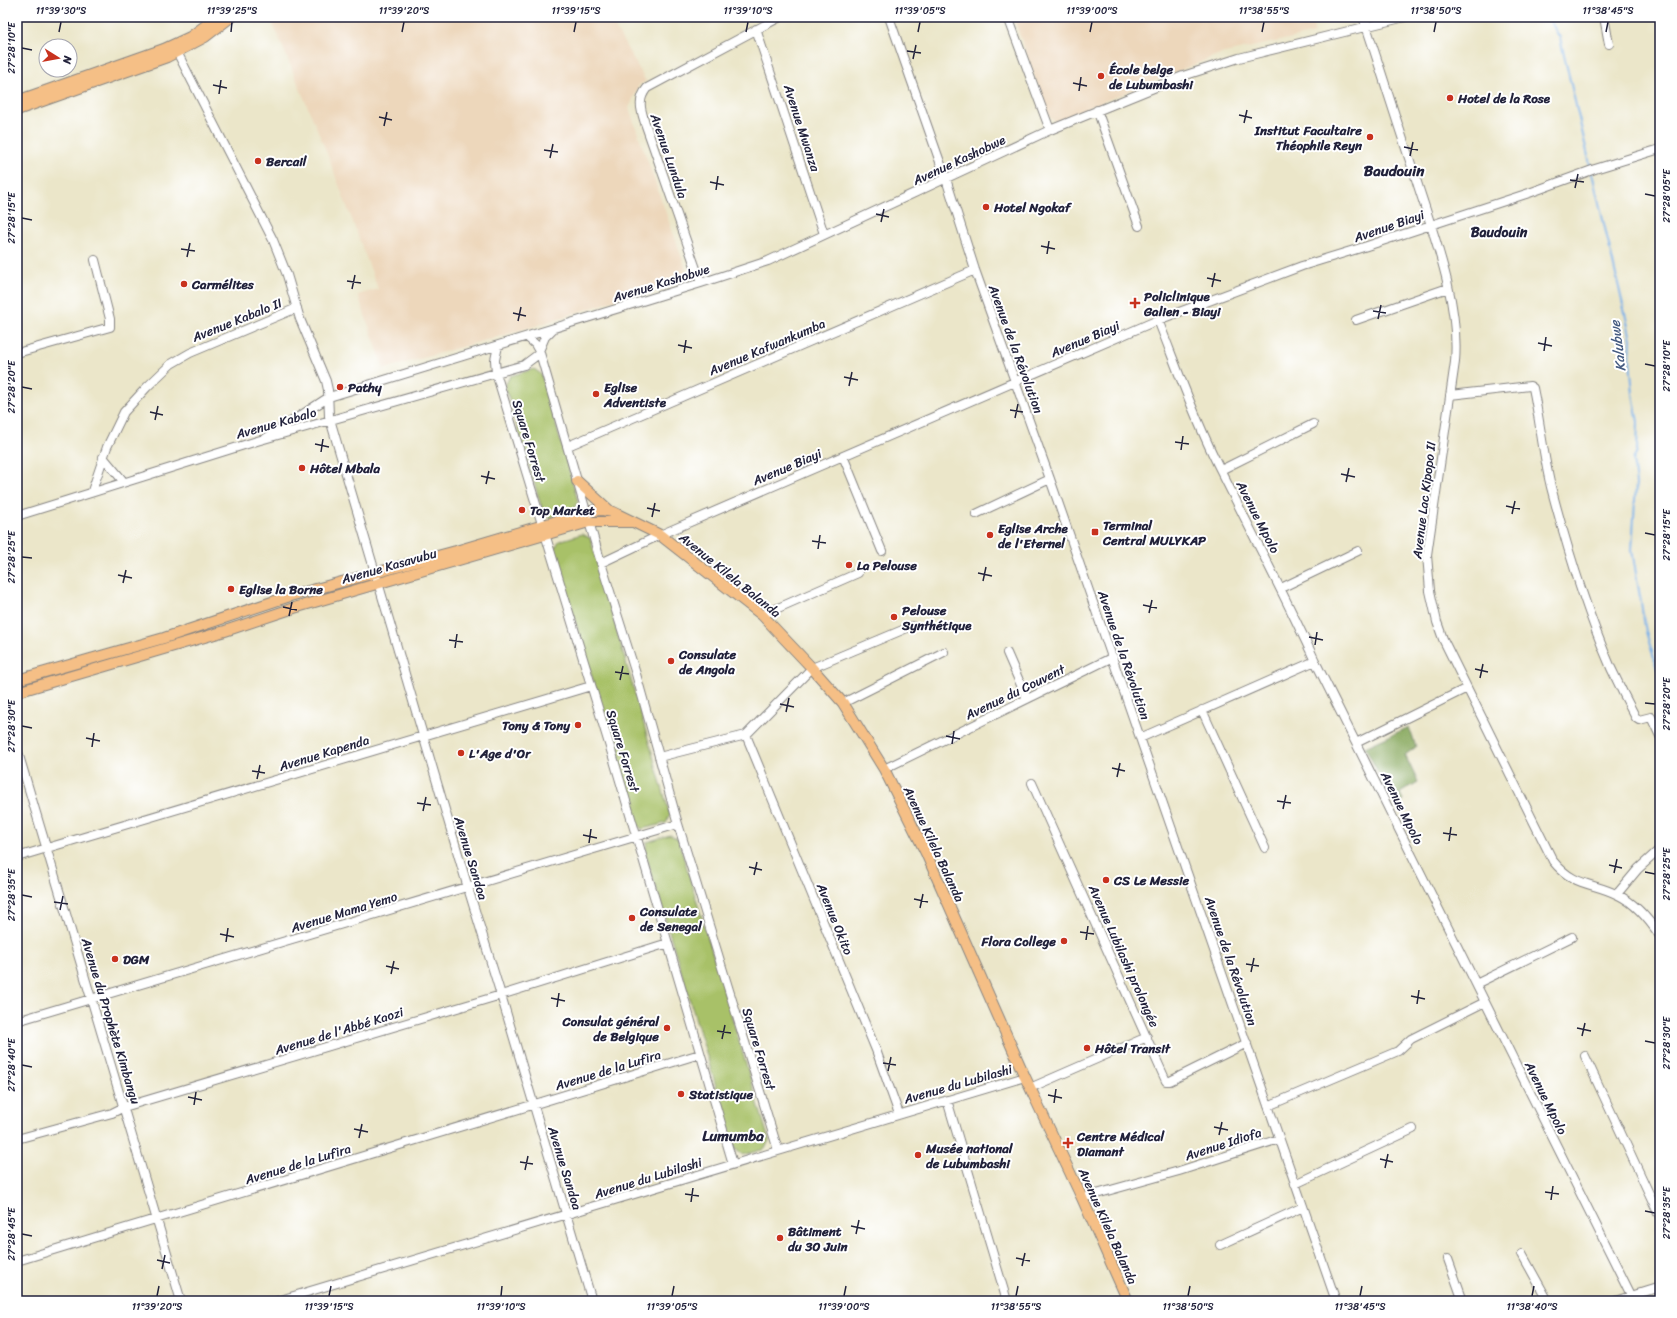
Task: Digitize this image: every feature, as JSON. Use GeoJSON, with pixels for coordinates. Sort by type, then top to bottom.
{"type":"FeatureCollection","features":[{"type":"Feature","properties":{"kind":"main road"},"geometry":{"type":"LineString","coordinates":[[17,101],[176,49],[217,17]]}},
{"type":"Feature","properties":{"kind":"main road"},"geometry":{"type":"LineString","coordinates":[[17,110],[205,37],[231,17]]}},
{"type":"Feature","properties":{"kind":"main road"},"geometry":{"type":"LineString","coordinates":[[577,481],[610,511]]}},
{"type":"Feature","properties":{"kind":"main road","name":"Avenue Kilela Balanda"},"geometry":{"type":"LineString","coordinates":[[587,517],[596,510],[610,511],[660,535],[762,615],[843,703],[884,769],[926,853],[1025,1077],[1082,1198],[1128,1301]]}},
{"type":"Feature","properties":{"kind":"main road","name":"Avenue Kasavubu"},"geometry":{"type":"LineString","coordinates":[[17,692],[218,633],[377,579],[587,517],[633,522]]}},
{"type":"Feature","properties":{"kind":"main road","name":"Avenue Kasavubu"},"geometry":{"type":"LineString","coordinates":[[17,680],[164,638],[290,596],[377,579]]}},
{"type":"Feature","properties":{"kind":"street","name":"Avenue Lundula"},"geometry":{"type":"LineString","coordinates":[[701,283],[644,124],[639,105],[640,98],[647,88],[780,17]]}},
{"type":"Feature","properties":{"kind":"street","name":"Avenue de la Révolution"},"geometry":{"type":"LineString","coordinates":[[889,17],[946,179],[975,270],[1113,658],[1336,1301]]}},
{"type":"Feature","properties":{"kind":"street"},"geometry":{"type":"LineString","coordinates":[[1008,17],[1050,130]]}},
{"type":"Feature","properties":{"kind":"street","name":"Avenue Lac Kipopo II"},"geometry":{"type":"LineString","coordinates":[[1363,17],[1430,224],[1448,288],[1456,340],[1455,362],[1429,539],[1428,568],[1430,591],[1437,622],[1443,638],[1553,861],[1560,869],[1575,880],[1617,894],[1638,909],[1660,936]]}},
{"type":"Feature","properties":{"kind":"street","name":"Avenue Kashobwe"},"geometry":{"type":"LineString","coordinates":[[527,337],[768,261],[1050,130],[1183,76],[1224,62],[1405,17]]}},
{"type":"Feature","properties":{"kind":"street"},"geometry":{"type":"LineString","coordinates":[[1604,17],[1610,44]]}},
{"type":"Feature","properties":{"kind":"street","name":"Avenue Mwanza"},"geometry":{"type":"LineString","coordinates":[[756,29],[824,234]]}},
{"type":"Feature","properties":{"kind":"street","name":"Avenue Kabalo II"},"geometry":{"type":"LineString","coordinates":[[92,491],[103,457],[124,412],[171,364],[190,353],[297,308],[287,275],[273,240],[176,49]]}},
{"type":"Feature","properties":{"kind":"street"},"geometry":{"type":"LineString","coordinates":[[1097,110],[1138,226]]}},
{"type":"Feature","properties":{"kind":"street","name":"Avenue Biayi"},"geometry":{"type":"LineString","coordinates":[[601,563],[660,535],[1158,320],[1296,268],[1660,149]]}},
{"type":"Feature","properties":{"kind":"street"},"geometry":{"type":"LineString","coordinates":[[17,353],[110,327],[110,319],[95,260]]}},
{"type":"Feature","properties":{"kind":"street","name":"Avenue Kafwankumba"},"geometry":{"type":"LineString","coordinates":[[568,446],[975,270]]}},
{"type":"Feature","properties":{"kind":"street"},"geometry":{"type":"LineString","coordinates":[[1356,320],[1448,288]]}},
{"type":"Feature","properties":{"kind":"street","name":"Avenue Sandoa"},"geometry":{"type":"LineString","coordinates":[[297,308],[302,326],[326,381],[328,410],[468,888],[592,1301]]}},
{"type":"Feature","properties":{"kind":"street","name":"Avenue Mpolo"},"geometry":{"type":"LineString","coordinates":[[1158,320],[1186,392],[1221,470],[1633,1298]]}},
{"type":"Feature","properties":{"kind":"street"},"geometry":{"type":"LineString","coordinates":[[539,352],[545,338],[553,329]]}},
{"type":"Feature","properties":{"kind":"street","name":"Square Forrest"},"geometry":{"type":"LineString","coordinates":[[527,337],[539,352],[568,446],[587,517],[636,674],[678,824],[778,1150]]}},
{"type":"Feature","properties":{"kind":"street","name":"Avenue Kabalo"},"geometry":{"type":"LineString","coordinates":[[266,438],[328,397],[527,337]]}},
{"type":"Feature","properties":{"kind":"street","name":"Square Forrest"},"geometry":{"type":"LineString","coordinates":[[498,346],[495,360],[496,373],[733,1164]]}},
{"type":"Feature","properties":{"kind":"street","name":"Avenue Kabalo"},"geometry":{"type":"LineString","coordinates":[[17,516],[92,491],[266,438],[524,366],[539,352]]}},
{"type":"Feature","properties":{"kind":"street"},"geometry":{"type":"LineString","coordinates":[[1450,395],[1530,386],[1533,388],[1540,437],[1551,486],[1585,602],[1612,669],[1636,718],[1639,720],[1651,717],[1660,736]]}},
{"type":"Feature","properties":{"kind":"street"},"geometry":{"type":"LineString","coordinates":[[1221,470],[1313,424]]}},
{"type":"Feature","properties":{"kind":"street"},"geometry":{"type":"LineString","coordinates":[[843,456],[882,551]]}},
{"type":"Feature","properties":{"kind":"street"},"geometry":{"type":"LineString","coordinates":[[103,457],[124,482]]}},
{"type":"Feature","properties":{"kind":"street"},"geometry":{"type":"LineString","coordinates":[[976,514],[1050,479]]}},
{"type":"Feature","properties":{"kind":"street"},"geometry":{"type":"LineString","coordinates":[[1281,588],[1358,551]]}},
{"type":"Feature","properties":{"kind":"street"},"geometry":{"type":"LineString","coordinates":[[762,615],[858,573]]}},
{"type":"Feature","properties":{"kind":"street"},"geometry":{"type":"LineString","coordinates":[[659,757],[746,734],[812,668],[912,626]]}},
{"type":"Feature","properties":{"kind":"street"},"geometry":{"type":"LineString","coordinates":[[843,703],[944,652]]}},
{"type":"Feature","properties":{"kind":"street"},"geometry":{"type":"LineString","coordinates":[[1007,653],[1027,699]]}},
{"type":"Feature","properties":{"kind":"street","name":"Avenue du Couvent"},"geometry":{"type":"LineString","coordinates":[[884,769],[1113,658]]}},
{"type":"Feature","properties":{"kind":"street"},"geometry":{"type":"LineString","coordinates":[[1140,738],[1315,661]]}},
{"type":"Feature","properties":{"kind":"street","name":"Avenue Kapenda"},"geometry":{"type":"LineString","coordinates":[[17,857],[591,686]]}},
{"type":"Feature","properties":{"kind":"street"},"geometry":{"type":"LineString","coordinates":[[1356,743],[1468,688]]}},
{"type":"Feature","properties":{"kind":"street"},"geometry":{"type":"LineString","coordinates":[[1202,710],[1265,848]]}},
{"type":"Feature","properties":{"kind":"street","name":"Avenue Okito"},"geometry":{"type":"LineString","coordinates":[[746,734],[876,1050],[899,1114]]}},
{"type":"Feature","properties":{"kind":"street","name":"Avenue du Prophète Kimbangu"},"geometry":{"type":"LineString","coordinates":[[17,749],[182,1301]]}},
{"type":"Feature","properties":{"kind":"street","name":"Avenue Lubilashi prolongée"},"geometry":{"type":"LineString","coordinates":[[1032,783],[1165,1079],[1169,1081],[1247,1043]]}},
{"type":"Feature","properties":{"kind":"street","name":"Avenue Mama Yemo"},"geometry":{"type":"LineString","coordinates":[[17,1021],[636,838],[678,824]]}},
{"type":"Feature","properties":{"kind":"street"},"geometry":{"type":"LineString","coordinates":[[1617,894],[1638,869],[1660,849]]}},
{"type":"Feature","properties":{"kind":"street"},"geometry":{"type":"LineString","coordinates":[[1476,984],[1572,938]]}},
{"type":"Feature","properties":{"kind":"street","name":"Avenue de l'Abbé Kaozi"},"geometry":{"type":"LineString","coordinates":[[17,1139],[112,1113],[124,1107],[501,995],[668,943]]}},
{"type":"Feature","properties":{"kind":"street"},"geometry":{"type":"LineString","coordinates":[[1268,1106],[1398,1051],[1411,1039],[1485,1002]]}},
{"type":"Feature","properties":{"kind":"street"},"geometry":{"type":"LineString","coordinates":[[1030,1088],[1147,1037]]}},
{"type":"Feature","properties":{"kind":"street","name":"Avenue de la Lufira"},"geometry":{"type":"LineString","coordinates":[[17,1261],[700,1054]]}},
{"type":"Feature","properties":{"kind":"street"},"geometry":{"type":"LineString","coordinates":[[1585,1056],[1660,1217]]}},
{"type":"Feature","properties":{"kind":"street","name":"Avenue du Lubilashi"},"geometry":{"type":"LineString","coordinates":[[277,1301],[1025,1077]]}},
{"type":"Feature","properties":{"kind":"street"},"geometry":{"type":"LineString","coordinates":[[947,1100],[1007,1301]]}},
{"type":"Feature","properties":{"kind":"street"},"geometry":{"type":"LineString","coordinates":[[1295,1184],[1413,1129]]}},
{"type":"Feature","properties":{"kind":"street","name":"Avenue Idiofa"},"geometry":{"type":"LineString","coordinates":[[1082,1198],[1279,1139]]}},
{"type":"Feature","properties":{"kind":"street"},"geometry":{"type":"LineString","coordinates":[[1220,1245],[1303,1207]]}},
{"type":"Feature","properties":{"kind":"street"},"geometry":{"type":"LineString","coordinates":[[1522,1254],[1548,1301]]}},
{"type":"Feature","properties":{"kind":"street"},"geometry":{"type":"LineString","coordinates":[[1448,1259],[1463,1301]]}},
{"type":"Feature","properties":{"kind":"street"},"geometry":{"type":"LineString","coordinates":[[1615,1301],[1633,1298],[1660,1287]]}},
{"type":"Feature","properties":{"kind":"shaded area"},"geometry":{"type":"Polygon","coordinates":[[[270,17],[609,17],[646,81],[639,85],[629,108],[686,270],[681,279],[535,326],[384,369],[358,295],[378,289],[325,148],[270,17]]]}},
{"type":"Feature","properties":{"kind":"shaded area","name":"École belge de Lubumbashi"},"geometry":{"type":"Polygon","coordinates":[[[1013,17],[1311,17],[1315,33],[1220,54],[1056,121],[1050,118],[1013,17]]]}},
{"type":"Feature","properties":{"kind":"green space"},"geometry":{"type":"Polygon","coordinates":[[[534,369],[541,374],[578,501],[573,510],[549,518],[543,512],[505,386],[510,376],[534,369]]]}},
{"type":"Feature","properties":{"kind":"green space"},"geometry":{"type":"Polygon","coordinates":[[[582,534],[590,538],[670,815],[666,823],[642,829],[636,824],[554,550],[559,541],[582,534]]]}},
{"type":"Feature","properties":{"kind":"green space"},"geometry":{"type":"Polygon","coordinates":[[[1409,727],[1416,747],[1405,755],[1418,782],[1400,793],[1403,800],[1395,806],[1365,747],[1409,727]]]}},
{"type":"Feature","properties":{"kind":"green space"},"geometry":{"type":"Polygon","coordinates":[[[670,835],[678,839],[769,1140],[765,1149],[743,1155],[735,1149],[645,852],[647,842],[670,835]]]}},
{"type":"Feature","properties":{"kind":"waterway","name":"Kalubwe"},"geometry":{"type":"LineString","coordinates":[[1548,17],[1560,38],[1591,169]]}},
{"type":"Feature","properties":{"kind":"waterway","name":"Kalubwe"},"geometry":{"type":"LineString","coordinates":[[1592,173],[1631,339],[1630,360],[1633,394],[1638,422],[1637,451],[1633,460],[1636,484],[1632,550],[1646,632],[1660,678]]}},
{"type":"Feature","properties":{"kind":"place","name":"École belge de Lubumbashi"},"geometry":{"type":"Point","coordinates":[1101,76]}},
{"type":"Feature","properties":{"kind":"place","name":"Hotel de la Rose"},"geometry":{"type":"Point","coordinates":[1450,98]}},
{"type":"Feature","properties":{"kind":"place","name":"Institut Facultaire Théophile Reyn"},"geometry":{"type":"Point","coordinates":[1370,137]}},
{"type":"Feature","properties":{"kind":"place","name":"Bercail"},"geometry":{"type":"Point","coordinates":[258,161]}},
{"type":"Feature","properties":{"kind":"place","name":"Hotel Ngokaf"},"geometry":{"type":"Point","coordinates":[986,207]}},
{"type":"Feature","properties":{"kind":"place","name":"Carmélites"},"geometry":{"type":"Point","coordinates":[184,284]}},
{"type":"Feature","properties":{"kind":"place","name":"Policlinique Galien - Biayi"},"geometry":{"type":"Point","coordinates":[1135,303]}},
{"type":"Feature","properties":{"kind":"place","name":"Pathy"},"geometry":{"type":"Point","coordinates":[340,387]}},
{"type":"Feature","properties":{"kind":"place","name":"Eglise Adventiste"},"geometry":{"type":"Point","coordinates":[596,394]}},
{"type":"Feature","properties":{"kind":"place","name":"Hôtel Mbala"},"geometry":{"type":"Point","coordinates":[302,468]}},
{"type":"Feature","properties":{"kind":"place","name":"Top Market"},"geometry":{"type":"Point","coordinates":[522,510]}},
{"type":"Feature","properties":{"kind":"place","name":"Terminal Central MULYKAP"},"geometry":{"type":"Point","coordinates":[1095,532]}},
{"type":"Feature","properties":{"kind":"place","name":"Eglise Arche de l'Eternel"},"geometry":{"type":"Point","coordinates":[990,535]}},
{"type":"Feature","properties":{"kind":"place","name":"La Pelouse"},"geometry":{"type":"Point","coordinates":[849,565]}},
{"type":"Feature","properties":{"kind":"place","name":"Eglise la Borne"},"geometry":{"type":"Point","coordinates":[231,589]}},
{"type":"Feature","properties":{"kind":"place","name":"Pelouse Synthétique"},"geometry":{"type":"Point","coordinates":[894,617]}},
{"type":"Feature","properties":{"kind":"place","name":"Consulate de Angola"},"geometry":{"type":"Point","coordinates":[671,661]}},
{"type":"Feature","properties":{"kind":"place","name":"Tony & Tony"},"geometry":{"type":"Point","coordinates":[578,725]}},
{"type":"Feature","properties":{"kind":"place","name":"L'Age d'Or"},"geometry":{"type":"Point","coordinates":[461,753]}},
{"type":"Feature","properties":{"kind":"place","name":"CS Le Messie"},"geometry":{"type":"Point","coordinates":[1106,880]}},
{"type":"Feature","properties":{"kind":"place","name":"Consulate de Senegal"},"geometry":{"type":"Point","coordinates":[632,918]}},
{"type":"Feature","properties":{"kind":"place","name":"Flora College"},"geometry":{"type":"Point","coordinates":[1064,941]}},
{"type":"Feature","properties":{"kind":"place","name":"DGM"},"geometry":{"type":"Point","coordinates":[115,959]}},
{"type":"Feature","properties":{"kind":"place","name":"Consulat général de Belgique"},"geometry":{"type":"Point","coordinates":[667,1028]}},
{"type":"Feature","properties":{"kind":"place","name":"Hôtel Transit"},"geometry":{"type":"Point","coordinates":[1087,1048]}},
{"type":"Feature","properties":{"kind":"place","name":"Statistique"},"geometry":{"type":"Point","coordinates":[681,1094]}},
{"type":"Feature","properties":{"kind":"place","name":"Centre Médical Diamant"},"geometry":{"type":"Point","coordinates":[1068,1143]}},
{"type":"Feature","properties":{"kind":"place","name":"Musée national de Lubumbashi"},"geometry":{"type":"Point","coordinates":[918,1155]}},
{"type":"Feature","properties":{"kind":"place","name":"Bâtiment du 30 Juin"},"geometry":{"type":"Point","coordinates":[780,1238]}},
{"type":"Feature","properties":{"kind":"district","name":"Baudouin"},"geometry":{"type":"Point","coordinates":[1394,171]}},
{"type":"Feature","properties":{"kind":"district","name":"Baudouin"},"geometry":{"type":"Point","coordinates":[1499,232]}},
{"type":"Feature","properties":{"kind":"district","name":"Lumumba"},"geometry":{"type":"Point","coordinates":[733,1136]}}]}
